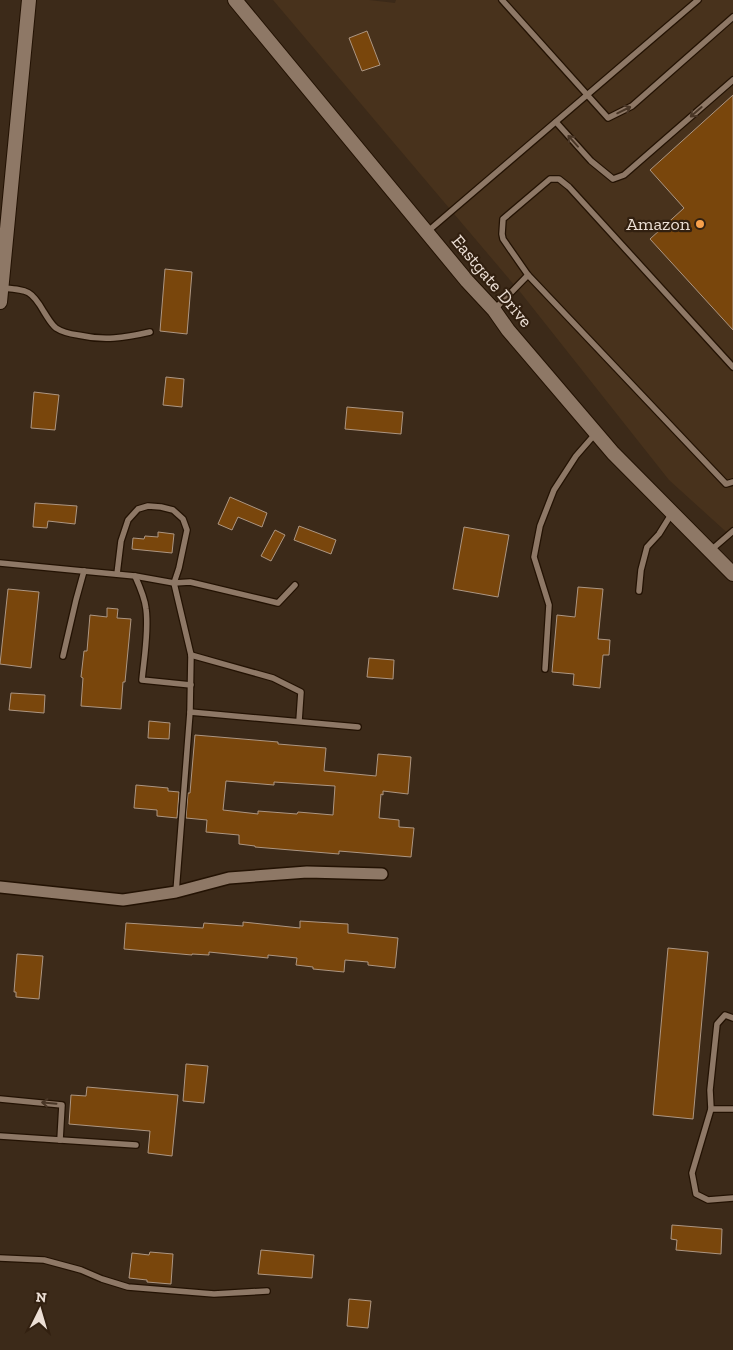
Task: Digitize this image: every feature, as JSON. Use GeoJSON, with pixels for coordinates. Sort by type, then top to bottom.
{"type":"FeatureCollection","features":[{"type":"Feature","properties":{"kind":"street"},"geometry":{"type":"LineString","coordinates":[[0,302],[28,0]]}},
{"type":"Feature","properties":{"kind":"street","name":"Eastgate Drive"},"geometry":{"type":"LineString","coordinates":[[236,0],[467,281],[494,310],[508,330],[613,453],[733,574]]}},
{"type":"Feature","properties":{"kind":"street"},"geometry":{"type":"LineString","coordinates":[[0,888],[123,900],[176,892],[229,878],[306,872],[382,874]]}},
{"type":"Feature","properties":{"kind":"lane"},"geometry":{"type":"LineString","coordinates":[[502,0],[608,118],[632,106],[733,17]]}},
{"type":"Feature","properties":{"kind":"lane"},"geometry":{"type":"LineString","coordinates":[[427,232],[698,0]]}},
{"type":"Feature","properties":{"kind":"lane"},"geometry":{"type":"LineString","coordinates":[[556,122],[591,162],[613,179],[624,175],[733,80]]}},
{"type":"Feature","properties":{"kind":"lane"},"geometry":{"type":"LineString","coordinates":[[733,367],[569,187],[559,179],[550,180],[504,219],[503,239],[528,275],[726,484],[733,482]]}},
{"type":"Feature","properties":{"kind":"lane"},"geometry":{"type":"LineString","coordinates":[[494,310],[528,275]]}},
{"type":"Feature","properties":{"kind":"lane"},"geometry":{"type":"LineString","coordinates":[[1,288],[24,289],[32,294],[56,328],[69,333],[90,338],[108,339],[150,332]]}},
{"type":"Feature","properties":{"kind":"lane"},"geometry":{"type":"LineString","coordinates":[[545,669],[549,605],[534,558],[540,526],[554,490],[576,456],[596,433]]}},
{"type":"Feature","properties":{"kind":"lane"},"geometry":{"type":"LineString","coordinates":[[117,574],[121,541],[128,520],[138,509],[148,506],[161,507],[173,510],[183,519],[187,530],[174,583],[191,655],[190,712],[176,892]]}},
{"type":"Feature","properties":{"kind":"lane"},"geometry":{"type":"LineString","coordinates":[[639,591],[641,570],[647,547],[672,513]]}},
{"type":"Feature","properties":{"kind":"lane"},"geometry":{"type":"LineString","coordinates":[[710,551],[733,531]]}},
{"type":"Feature","properties":{"kind":"lane"},"geometry":{"type":"LineString","coordinates":[[0,563],[135,576],[174,583],[190,582],[278,603],[294,585]]}},
{"type":"Feature","properties":{"kind":"lane"},"geometry":{"type":"LineString","coordinates":[[62,656],[84,572]]}},
{"type":"Feature","properties":{"kind":"lane"},"geometry":{"type":"LineString","coordinates":[[135,576],[143,595],[146,610],[142,680],[190,684]]}},
{"type":"Feature","properties":{"kind":"lane"},"geometry":{"type":"LineString","coordinates":[[191,655],[273,678],[301,692],[299,721]]}},
{"type":"Feature","properties":{"kind":"lane"},"geometry":{"type":"LineString","coordinates":[[190,712],[358,727]]}},
{"type":"Feature","properties":{"kind":"lane"},"geometry":{"type":"LineString","coordinates":[[733,1018],[725,1016],[717,1024],[710,1090],[711,1109],[692,1173],[696,1194],[708,1200],[733,1198]]}},
{"type":"Feature","properties":{"kind":"lane"},"geometry":{"type":"LineString","coordinates":[[0,1099],[62,1105],[60,1140]]}},
{"type":"Feature","properties":{"kind":"lane"},"geometry":{"type":"LineString","coordinates":[[711,1109],[733,1109]]}},
{"type":"Feature","properties":{"kind":"lane"},"geometry":{"type":"LineString","coordinates":[[0,1136],[136,1145]]}},
{"type":"Feature","properties":{"kind":"lane"},"geometry":{"type":"LineString","coordinates":[[0,1258],[44,1260],[81,1270],[128,1287],[214,1294],[267,1291]]}},
{"type":"Feature","properties":{"kind":"shaded area","name":"Amazon"},"geometry":{"type":"Polygon","coordinates":[[[273,0],[369,0],[395,3],[396,0],[733,0],[733,538],[669,480],[521,293],[273,0]]]}},
{"type":"Feature","properties":{"kind":"building"},"geometry":{"type":"Polygon","coordinates":[[[367,31],[380,65],[362,71],[349,38],[367,31]]]}},
{"type":"Feature","properties":{"kind":"building","name":"Amazon"},"geometry":{"type":"Polygon","coordinates":[[[733,95],[733,330],[650,239],[684,208],[650,170],[733,95]]]}},
{"type":"Feature","properties":{"kind":"building"},"geometry":{"type":"Polygon","coordinates":[[[165,269],[192,272],[187,334],[160,331],[165,269]]]}},
{"type":"Feature","properties":{"kind":"building"},"geometry":{"type":"Polygon","coordinates":[[[166,377],[184,379],[182,407],[163,405],[166,377]]]}},
{"type":"Feature","properties":{"kind":"building"},"geometry":{"type":"Polygon","coordinates":[[[34,392],[59,395],[55,430],[31,428],[34,392]]]}},
{"type":"Feature","properties":{"kind":"building"},"geometry":{"type":"Polygon","coordinates":[[[347,407],[403,412],[401,434],[345,429],[347,407]]]}},
{"type":"Feature","properties":{"kind":"building"},"geometry":{"type":"Polygon","coordinates":[[[230,497],[267,513],[262,527],[238,517],[232,530],[218,524],[230,497]]]}},
{"type":"Feature","properties":{"kind":"building"},"geometry":{"type":"Polygon","coordinates":[[[35,503],[77,506],[75,524],[48,521],[47,528],[33,527],[35,503]]]}},
{"type":"Feature","properties":{"kind":"building"},"geometry":{"type":"Polygon","coordinates":[[[299,526],[336,540],[331,554],[294,540],[299,526]]]}},
{"type":"Feature","properties":{"kind":"building"},"geometry":{"type":"Polygon","coordinates":[[[464,527],[509,535],[498,597],[453,589],[464,527]]]}},
{"type":"Feature","properties":{"kind":"building"},"geometry":{"type":"Polygon","coordinates":[[[275,530],[285,535],[271,561],[261,556],[275,530]]]}},
{"type":"Feature","properties":{"kind":"building"},"geometry":{"type":"Polygon","coordinates":[[[158,532],[174,534],[172,553],[132,549],[133,538],[144,539],[145,536],[158,537],[158,532]]]}},
{"type":"Feature","properties":{"kind":"building"},"geometry":{"type":"Polygon","coordinates":[[[578,587],[603,589],[598,639],[610,640],[609,655],[603,655],[600,688],[573,685],[574,674],[552,672],[557,615],[575,617],[578,587]]]}},
{"type":"Feature","properties":{"kind":"building"},"geometry":{"type":"Polygon","coordinates":[[[8,589],[39,592],[31,668],[0,664],[8,589]]]}},
{"type":"Feature","properties":{"kind":"building"},"geometry":{"type":"Polygon","coordinates":[[[107,608],[118,609],[117,618],[131,619],[121,709],[81,706],[83,678],[81,677],[84,651],[87,651],[90,615],[107,617],[107,608]]]}},
{"type":"Feature","properties":{"kind":"building"},"geometry":{"type":"Polygon","coordinates":[[[369,658],[394,660],[393,679],[367,677],[369,658]]]}},
{"type":"Feature","properties":{"kind":"building"},"geometry":{"type":"Polygon","coordinates":[[[11,693],[45,695],[44,713],[9,710],[11,693]]]}},
{"type":"Feature","properties":{"kind":"building"},"geometry":{"type":"Polygon","coordinates":[[[149,721],[170,723],[169,739],[148,738],[149,721]]]}},
{"type":"Feature","properties":{"kind":"building"},"geometry":{"type":"Polygon","coordinates":[[[195,735],[326,748],[324,771],[376,776],[378,754],[411,757],[408,794],[383,791],[383,795],[381,794],[379,818],[399,820],[399,827],[414,828],[411,857],[339,851],[339,854],[239,844],[239,835],[206,832],[207,820],[186,818],[188,793],[190,793],[195,735]],[[226,781],[223,810],[258,814],[258,811],[333,815],[335,786],[274,782],[274,785],[226,781]]]}},
{"type":"Feature","properties":{"kind":"building"},"geometry":{"type":"Polygon","coordinates":[[[136,785],[168,788],[168,791],[179,792],[177,818],[157,816],[157,810],[134,808],[136,785]]]}},
{"type":"Feature","properties":{"kind":"building"},"geometry":{"type":"Polygon","coordinates":[[[300,921],[348,924],[348,933],[398,938],[395,968],[368,965],[368,962],[345,960],[344,972],[313,969],[313,967],[296,965],[297,958],[268,955],[268,958],[209,952],[209,955],[192,955],[124,949],[126,923],[203,928],[204,923],[243,926],[243,922],[300,928],[300,921]]]}},
{"type":"Feature","properties":{"kind":"building"},"geometry":{"type":"Polygon","coordinates":[[[668,948],[708,952],[693,1119],[653,1115],[668,948]]]}},
{"type":"Feature","properties":{"kind":"building"},"geometry":{"type":"Polygon","coordinates":[[[17,954],[43,956],[39,999],[16,997],[16,992],[14,992],[17,954]]]}},
{"type":"Feature","properties":{"kind":"building"},"geometry":{"type":"Polygon","coordinates":[[[186,1064],[208,1066],[204,1103],[183,1101],[186,1064]]]}},
{"type":"Feature","properties":{"kind":"building"},"geometry":{"type":"Polygon","coordinates":[[[87,1087],[178,1095],[172,1156],[148,1153],[150,1131],[69,1124],[71,1095],[86,1096],[87,1087]]]}},
{"type":"Feature","properties":{"kind":"building"},"geometry":{"type":"Polygon","coordinates":[[[672,1225],[722,1229],[721,1254],[676,1250],[677,1240],[671,1239],[672,1225]]]}},
{"type":"Feature","properties":{"kind":"building"},"geometry":{"type":"Polygon","coordinates":[[[261,1250],[314,1255],[312,1278],[258,1274],[261,1250]]]}},
{"type":"Feature","properties":{"kind":"building"},"geometry":{"type":"Polygon","coordinates":[[[150,1252],[173,1254],[171,1284],[129,1278],[132,1253],[149,1255],[150,1252]]]}},
{"type":"Feature","properties":{"kind":"building"},"geometry":{"type":"Polygon","coordinates":[[[349,1299],[371,1301],[368,1328],[347,1326],[349,1299]]]}},
{"type":"Feature","properties":{"kind":"place","name":"Amazon"},"geometry":{"type":"Point","coordinates":[700,224]}}]}
